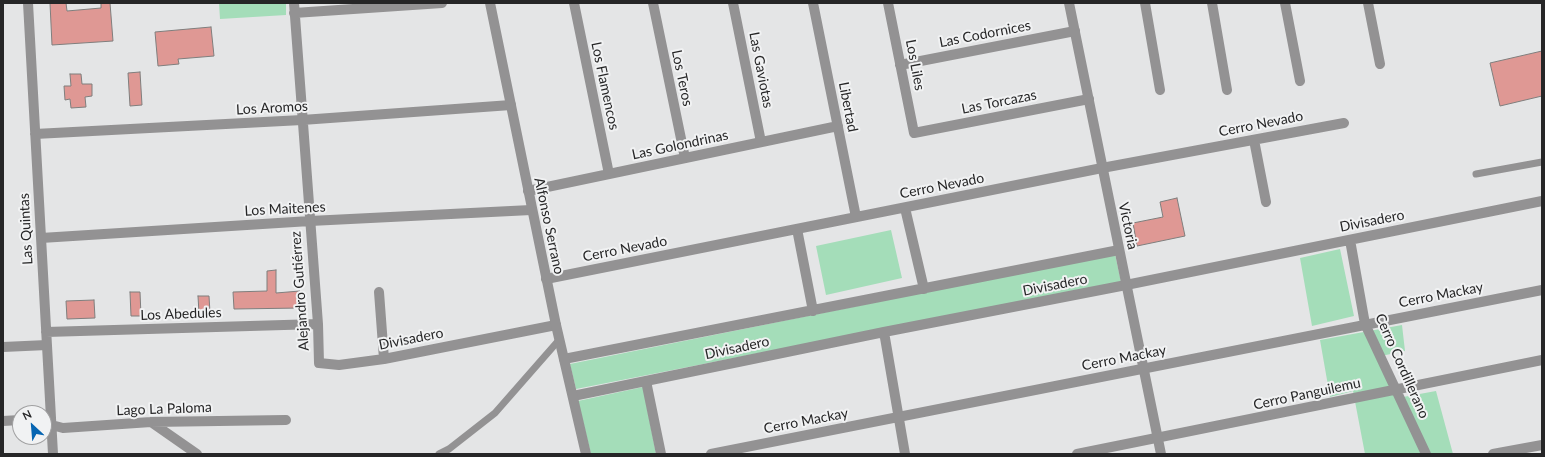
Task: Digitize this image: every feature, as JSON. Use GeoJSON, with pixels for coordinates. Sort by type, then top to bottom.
{"type":"FeatureCollection","features":[{"type":"Feature","properties":{"kind":"street","name":"Las Quintas"},"geometry":{"type":"LineString","coordinates":[[28,3],[47,345],[48,405]]}},
{"type":"Feature","properties":{"kind":"street"},"geometry":{"type":"LineString","coordinates":[[294,8],[442,3]]}},
{"type":"Feature","properties":{"kind":"street","name":"Alfonso Serrano"},"geometry":{"type":"LineString","coordinates":[[490,3],[556,326],[586,454]]}},
{"type":"Feature","properties":{"kind":"street","name":"Los Flamencos"},"geometry":{"type":"LineString","coordinates":[[574,3],[609,174]]}},
{"type":"Feature","properties":{"kind":"street","name":"Los Teros"},"geometry":{"type":"LineString","coordinates":[[653,3],[685,158]]}},
{"type":"Feature","properties":{"kind":"street","name":"Las Gaviotas"},"geometry":{"type":"LineString","coordinates":[[733,3],[761,142]]}},
{"type":"Feature","properties":{"kind":"street","name":"Libertad"},"geometry":{"type":"LineString","coordinates":[[813,3],[856,217]]}},
{"type":"Feature","properties":{"kind":"street","name":"Los Liles"},"geometry":{"type":"LineString","coordinates":[[888,3],[914,133]]}},
{"type":"Feature","properties":{"kind":"street","name":"Victoria"},"geometry":{"type":"LineString","coordinates":[[1069,3],[1161,454]]}},
{"type":"Feature","properties":{"kind":"street"},"geometry":{"type":"LineString","coordinates":[[1145,3],[1160,90]]}},
{"type":"Feature","properties":{"kind":"street"},"geometry":{"type":"LineString","coordinates":[[1212,3],[1227,90]]}},
{"type":"Feature","properties":{"kind":"street"},"geometry":{"type":"LineString","coordinates":[[1285,3],[1300,81]]}},
{"type":"Feature","properties":{"kind":"street"},"geometry":{"type":"LineString","coordinates":[[1368,3],[1380,64]]}},
{"type":"Feature","properties":{"kind":"street","name":"Alejandro Gutiérrez"},"geometry":{"type":"LineString","coordinates":[[294,8],[318,324],[319,363]]}},
{"type":"Feature","properties":{"kind":"street","name":"Las Codornices"},"geometry":{"type":"LineString","coordinates":[[900,65],[1075,31]]}},
{"type":"Feature","properties":{"kind":"street","name":"Las Torcazas"},"geometry":{"type":"LineString","coordinates":[[914,133],[1089,99]]}},
{"type":"Feature","properties":{"kind":"street","name":"Los Aromos"},"geometry":{"type":"LineString","coordinates":[[35,134],[302,120],[511,106]]}},
{"type":"Feature","properties":{"kind":"street","name":"Cerro Nevado"},"geometry":{"type":"LineString","coordinates":[[546,279],[1102,168],[1344,123]]}},
{"type":"Feature","properties":{"kind":"street","name":"Las Golondrinas"},"geometry":{"type":"LineString","coordinates":[[528,191],[838,126]]}},
{"type":"Feature","properties":{"kind":"street"},"geometry":{"type":"LineString","coordinates":[[1254,140],[1266,202]]}},
{"type":"Feature","properties":{"kind":"street","name":"Divisadero"},"geometry":{"type":"LineString","coordinates":[[573,396],[884,332],[1542,201]]}},
{"type":"Feature","properties":{"kind":"street"},"geometry":{"type":"LineString","coordinates":[[905,208],[924,289]]}},
{"type":"Feature","properties":{"kind":"street","name":"Los Maitenes"},"geometry":{"type":"LineString","coordinates":[[41,238],[310,221],[532,210]]}},
{"type":"Feature","properties":{"kind":"street"},"geometry":{"type":"LineString","coordinates":[[797,229],[813,311]]}},
{"type":"Feature","properties":{"kind":"street","name":"Cerro Cordillerano"},"geometry":{"type":"LineString","coordinates":[[1350,240],[1365,324],[1426,454]]}},
{"type":"Feature","properties":{"kind":"street","name":"Divisadero"},"geometry":{"type":"LineString","coordinates":[[564,360],[1119,250]]}},
{"type":"Feature","properties":{"kind":"street","name":"Cerro Mackay"},"geometry":{"type":"LineString","coordinates":[[711,454],[723,453],[1143,368],[1542,290]]}},
{"type":"Feature","properties":{"kind":"street"},"geometry":{"type":"LineString","coordinates":[[379,292],[384,359]]}},
{"type":"Feature","properties":{"kind":"street","name":"Los Abedules"},"geometry":{"type":"LineString","coordinates":[[46,332],[318,324]]}},
{"type":"Feature","properties":{"kind":"street","name":"Divisadero"},"geometry":{"type":"LineString","coordinates":[[319,363],[339,365],[384,359],[556,326]]}},
{"type":"Feature","properties":{"kind":"street"},"geometry":{"type":"LineString","coordinates":[[884,332],[905,454]]}},
{"type":"Feature","properties":{"kind":"street"},"geometry":{"type":"LineString","coordinates":[[3,347],[47,345]]}},
{"type":"Feature","properties":{"kind":"street","name":"Cerro Panguilemu"},"geometry":{"type":"LineString","coordinates":[[1077,454],[1542,360]]}},
{"type":"Feature","properties":{"kind":"street"},"geometry":{"type":"LineString","coordinates":[[646,381],[661,454]]}},
{"type":"Feature","properties":{"kind":"street","name":"Lago La Paloma"},"geometry":{"type":"LineString","coordinates":[[52,425],[64,428],[151,422],[286,420]]}},
{"type":"Feature","properties":{"kind":"street"},"geometry":{"type":"LineString","coordinates":[[151,422],[198,454]]}},
{"type":"Feature","properties":{"kind":"street"},"geometry":{"type":"LineString","coordinates":[[1493,454],[1542,445]]}},
{"type":"Feature","properties":{"kind":"lane"},"geometry":{"type":"LineString","coordinates":[[1476,174],[1542,162]]}},
{"type":"Feature","properties":{"kind":"lane"},"geometry":{"type":"LineString","coordinates":[[439,454],[449,449],[495,413],[559,340]]}},
{"type":"Feature","properties":{"kind":"green space"},"geometry":{"type":"Polygon","coordinates":[[[219,3],[286,3],[286,15],[220,19],[219,3]]]}},
{"type":"Feature","properties":{"kind":"green space"},"geometry":{"type":"Polygon","coordinates":[[[891,230],[902,278],[826,295],[816,246],[891,230]]]}},
{"type":"Feature","properties":{"kind":"green space"},"geometry":{"type":"Polygon","coordinates":[[[1340,249],[1354,316],[1312,326],[1300,258],[1340,249]]]}},
{"type":"Feature","properties":{"kind":"green space"},"geometry":{"type":"Polygon","coordinates":[[[1115,254],[1121,282],[576,389],[570,364],[1115,254]]]}},
{"type":"Feature","properties":{"kind":"green space"},"geometry":{"type":"Polygon","coordinates":[[[1402,325],[1405,351],[1381,356],[1403,397],[1436,391],[1453,454],[1365,454],[1353,391],[1330,397],[1320,340],[1402,325]]]}},
{"type":"Feature","properties":{"kind":"green space"},"geometry":{"type":"Polygon","coordinates":[[[643,387],[656,454],[591,454],[578,401],[643,387]]]}},
{"type":"Feature","properties":{"kind":"building"},"geometry":{"type":"Polygon","coordinates":[[[50,3],[66,3],[67,11],[101,8],[101,3],[110,3],[113,41],[52,45],[50,3]]]}},
{"type":"Feature","properties":{"kind":"building"},"geometry":{"type":"Polygon","coordinates":[[[211,27],[214,56],[178,59],[179,64],[158,66],[155,32],[211,27]]]}},
{"type":"Feature","properties":{"kind":"building"},"geometry":{"type":"Polygon","coordinates":[[[1542,51],[1542,96],[1500,106],[1490,63],[1542,51]]]}},
{"type":"Feature","properties":{"kind":"building"},"geometry":{"type":"Polygon","coordinates":[[[140,72],[142,105],[130,106],[128,73],[140,72]]]}},
{"type":"Feature","properties":{"kind":"building"},"geometry":{"type":"Polygon","coordinates":[[[70,74],[81,74],[82,84],[92,84],[92,96],[85,97],[86,107],[71,108],[70,99],[65,100],[64,86],[71,86],[70,74]]]}},
{"type":"Feature","properties":{"kind":"building"},"geometry":{"type":"Polygon","coordinates":[[[1177,198],[1185,236],[1137,246],[1133,223],[1163,217],[1160,202],[1177,198]]]}},
{"type":"Feature","properties":{"kind":"building"},"geometry":{"type":"Polygon","coordinates":[[[276,270],[276,293],[300,291],[301,308],[234,309],[233,292],[267,291],[267,271],[276,270]]]}},
{"type":"Feature","properties":{"kind":"building"},"geometry":{"type":"Polygon","coordinates":[[[130,292],[140,292],[141,316],[131,316],[130,292]]]}},
{"type":"Feature","properties":{"kind":"building"},"geometry":{"type":"Polygon","coordinates":[[[198,296],[209,296],[210,313],[199,313],[198,296]]]}},
{"type":"Feature","properties":{"kind":"building"},"geometry":{"type":"Polygon","coordinates":[[[94,300],[95,318],[67,319],[66,301],[94,300]]]}}]}
